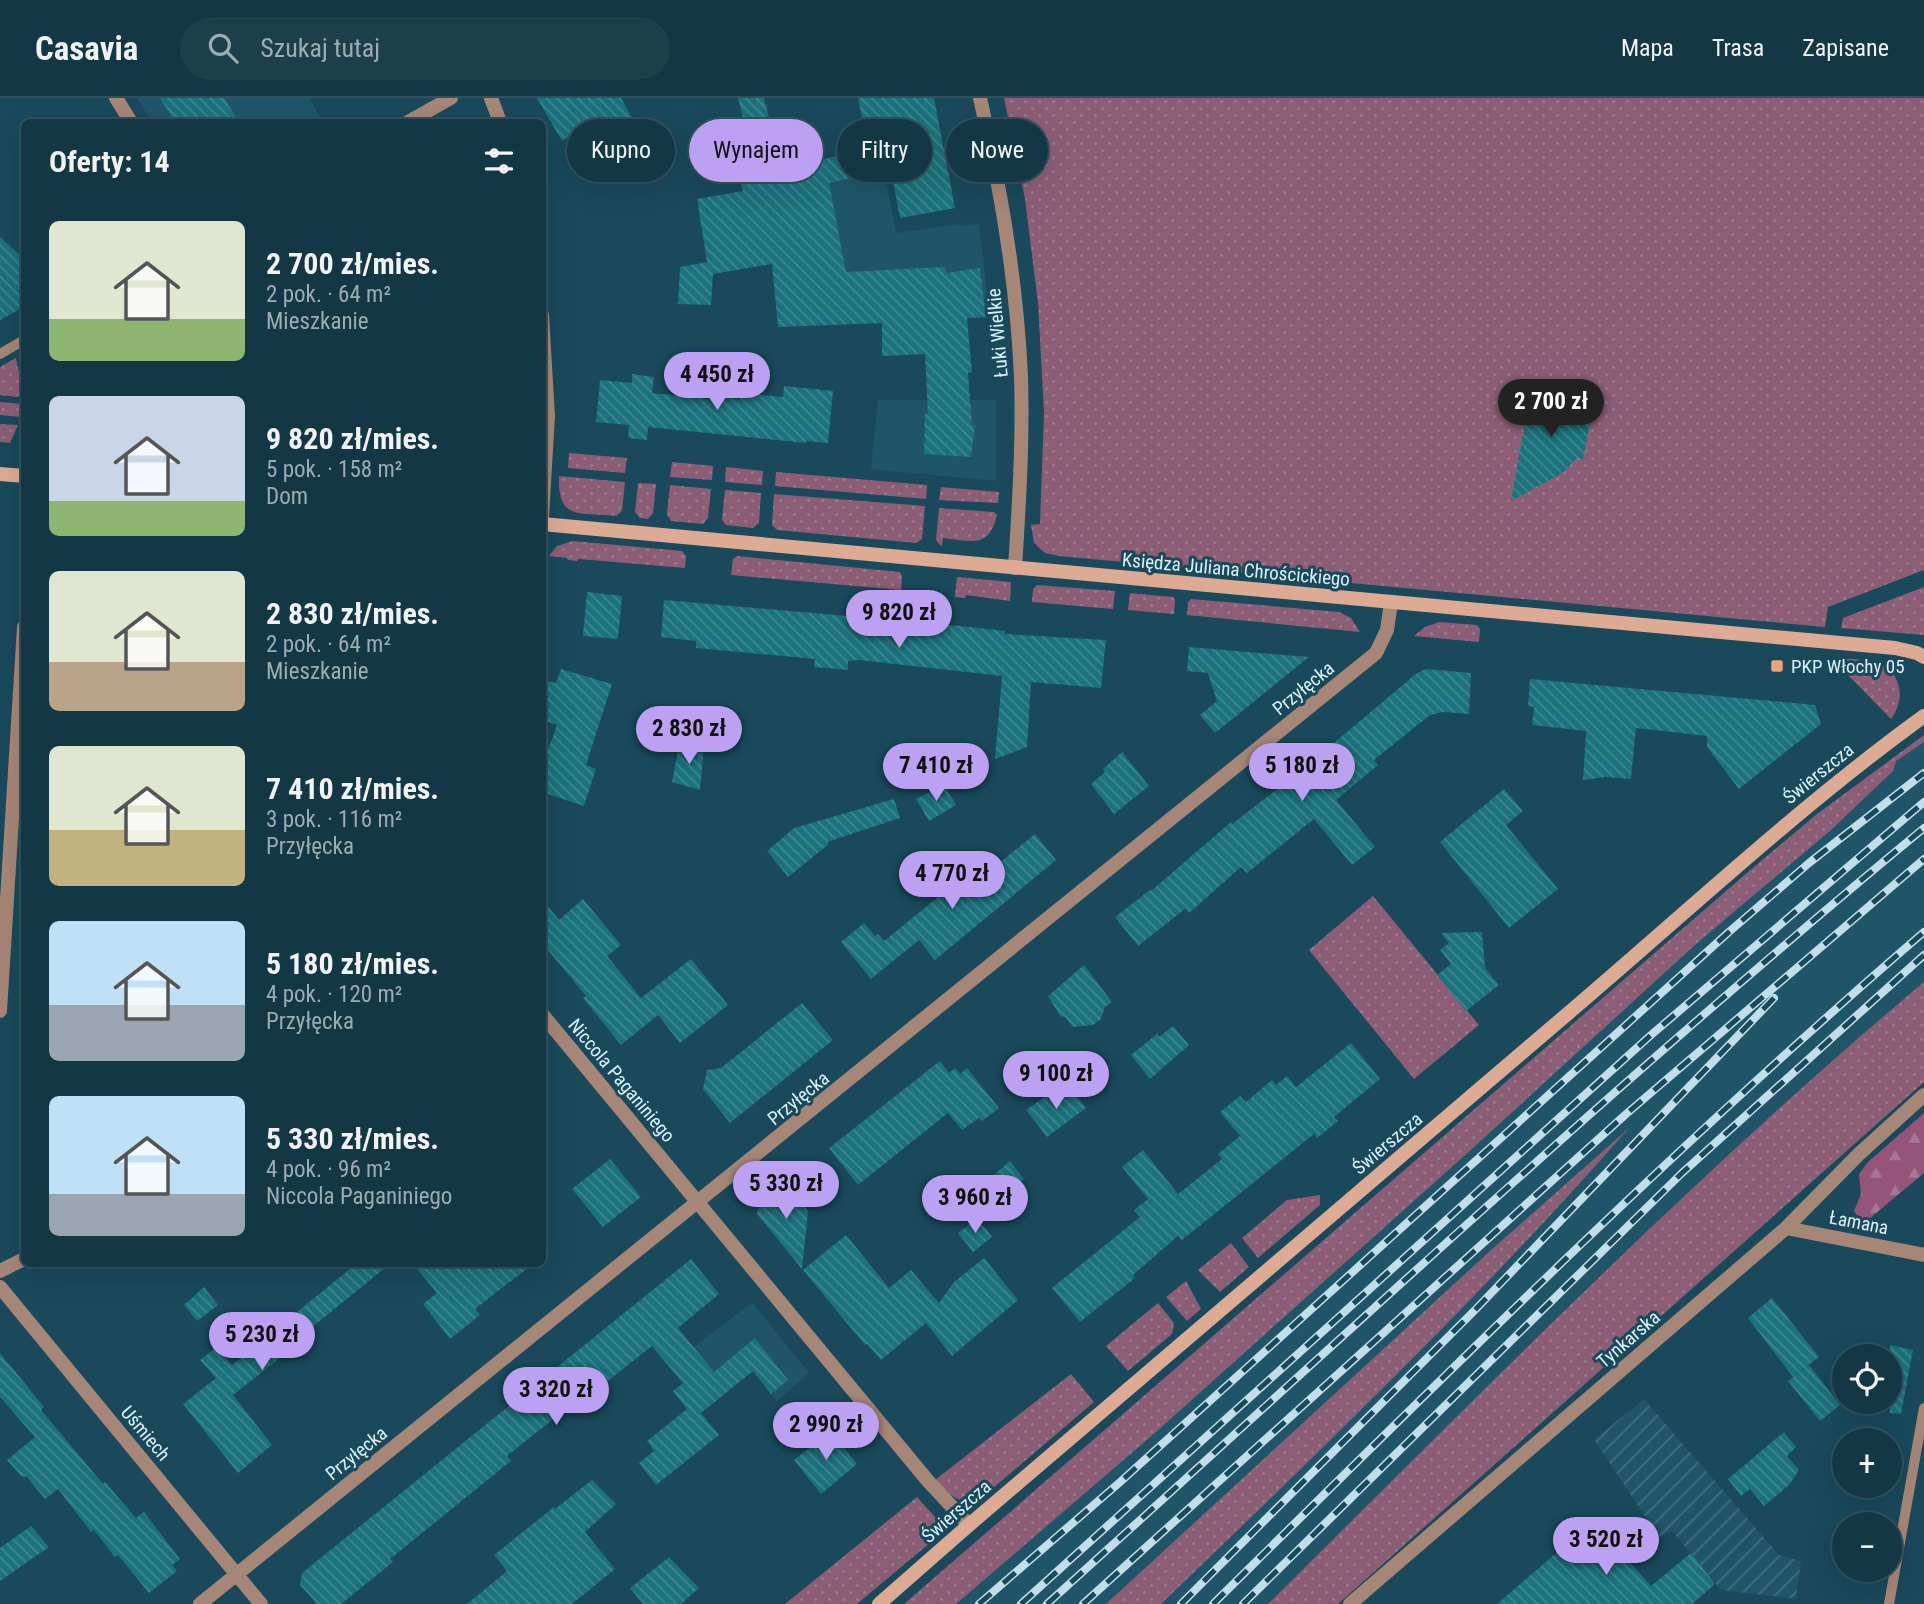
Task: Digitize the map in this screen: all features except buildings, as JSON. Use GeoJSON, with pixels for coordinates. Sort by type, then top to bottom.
{"type":"FeatureCollection","features":[{"type":"Feature","properties":{"kind":"street"},"geometry":{"type":"LineString","coordinates":[[116,98],[129,119]]}},
{"type":"Feature","properties":{"kind":"street"},"geometry":{"type":"LineString","coordinates":[[413,119],[451,98]]}},
{"type":"Feature","properties":{"kind":"street"},"geometry":{"type":"LineString","coordinates":[[491,98],[499,119]]}},
{"type":"Feature","properties":{"kind":"street","name":"Łuki Wielkie"},"geometry":{"type":"LineString","coordinates":[[980,98],[1004,215],[1021,375],[1020,490],[1015,568]]}},
{"type":"Feature","properties":{"kind":"street"},"geometry":{"type":"LineString","coordinates":[[546,382],[546,450]]}},
{"type":"Feature","properties":{"kind":"street"},"geometry":{"type":"LineString","coordinates":[[0,474],[21,476]]}},
{"type":"Feature","properties":{"kind":"street","name":"Księdza Juliana Chrościckiego"},"geometry":{"type":"LineString","coordinates":[[546,524],[1895,648],[1924,657]]}},
{"type":"Feature","properties":{"kind":"street","name":"Przyłęcka"},"geometry":{"type":"LineString","coordinates":[[200,1604],[1376,653],[1387,630],[1391,603]]}},
{"type":"Feature","properties":{"kind":"street"},"geometry":{"type":"LineString","coordinates":[[0,1011],[21,675]]}},
{"type":"Feature","properties":{"kind":"street","name":"Świerszcza"},"geometry":{"type":"LineString","coordinates":[[879,1604],[1800,812],[1924,716]]}},
{"type":"Feature","properties":{"kind":"street","name":"Niccola Paganiniego"},"geometry":{"type":"LineString","coordinates":[[546,1019],[928,1481],[969,1524]]}},
{"type":"Feature","properties":{"kind":"street","name":"Tynkarska"},"geometry":{"type":"LineString","coordinates":[[1350,1604],[1786,1228],[1924,1095]]}},
{"type":"Feature","properties":{"kind":"street","name":"Łamana"},"geometry":{"type":"LineString","coordinates":[[1786,1228],[1924,1255]]}},
{"type":"Feature","properties":{"kind":"street"},"geometry":{"type":"LineString","coordinates":[[0,1271],[21,1260]]}},
{"type":"Feature","properties":{"kind":"street","name":"Uśmiech"},"geometry":{"type":"LineString","coordinates":[[0,1287],[261,1604]]}},
{"type":"Feature","properties":{"kind":"lane"},"geometry":{"type":"LineString","coordinates":[[0,354],[21,342]]}},
{"type":"Feature","properties":{"kind":"lane"},"geometry":{"type":"LineString","coordinates":[[1889,1604],[1924,1408]]}},
{"type":"Feature","properties":{"kind":"shaded area"},"geometry":{"type":"Polygon","coordinates":[[[137,98],[309,98],[321,119],[150,119],[137,98]]]}},
{"type":"Feature","properties":{"kind":"shaded area"},"geometry":{"type":"Polygon","coordinates":[[[1004,98],[1924,98],[1924,570],[1828,607],[1825,627],[1045,553],[1034,543],[1031,525],[1040,524],[1044,412],[1038,303],[1021,182],[1048,182],[1048,119],[1008,119],[1004,98]]]}},
{"type":"Feature","properties":{"kind":"shaded area"},"geometry":{"type":"Polygon","coordinates":[[[837,157],[837,182],[886,182],[896,233],[959,224],[979,224],[990,317],[948,320],[771,251],[758,182],[823,182],[823,159],[837,157]]]}},
{"type":"Feature","properties":{"kind":"shaded area"},"geometry":{"type":"Polygon","coordinates":[[[16,358],[21,382],[21,394],[17,397],[0,395],[0,367],[16,358]]]}},
{"type":"Feature","properties":{"kind":"shaded area"},"geometry":{"type":"Polygon","coordinates":[[[878,400],[996,400],[996,481],[871,469],[878,400]]]}},
{"type":"Feature","properties":{"kind":"shaded area"},"geometry":{"type":"Polygon","coordinates":[[[0,402],[21,404],[21,417],[0,415],[0,402]]]}},
{"type":"Feature","properties":{"kind":"shaded area"},"geometry":{"type":"Polygon","coordinates":[[[0,424],[18,425],[10,443],[0,442],[0,424]]]}},
{"type":"Feature","properties":{"kind":"shaded area"},"geometry":{"type":"Polygon","coordinates":[[[569,453],[627,458],[625,473],[568,468],[569,453]]]}},
{"type":"Feature","properties":{"kind":"shaded area"},"geometry":{"type":"Polygon","coordinates":[[[672,462],[713,466],[712,480],[670,477],[672,462]]]}},
{"type":"Feature","properties":{"kind":"shaded area"},"geometry":{"type":"Polygon","coordinates":[[[726,467],[763,471],[762,485],[725,482],[726,467]]]}},
{"type":"Feature","properties":{"kind":"shaded area"},"geometry":{"type":"Polygon","coordinates":[[[776,472],[927,485],[926,499],[775,486],[776,472]]]}},
{"type":"Feature","properties":{"kind":"shaded area"},"geometry":{"type":"Polygon","coordinates":[[[559,476],[625,482],[622,511],[616,516],[573,511],[562,501],[559,476]]]}},
{"type":"Feature","properties":{"kind":"shaded area"},"geometry":{"type":"Polygon","coordinates":[[[638,483],[656,484],[653,513],[648,519],[640,518],[635,512],[638,483]]]}},
{"type":"Feature","properties":{"kind":"shaded area"},"geometry":{"type":"Polygon","coordinates":[[[670,485],[711,489],[708,518],[703,524],[671,521],[667,514],[670,485]]]}},
{"type":"Feature","properties":{"kind":"shaded area"},"geometry":{"type":"Polygon","coordinates":[[[941,487],[999,492],[998,503],[939,500],[941,487]]]}},
{"type":"Feature","properties":{"kind":"shaded area"},"geometry":{"type":"Polygon","coordinates":[[[725,490],[761,493],[759,523],[753,528],[726,525],[722,520],[725,490]]]}},
{"type":"Feature","properties":{"kind":"shaded area"},"geometry":{"type":"Polygon","coordinates":[[[774,494],[925,506],[922,539],[916,543],[777,530],[772,525],[774,494]]]}},
{"type":"Feature","properties":{"kind":"shaded area"},"geometry":{"type":"Polygon","coordinates":[[[939,508],[994,512],[997,515],[994,526],[984,538],[971,541],[943,538],[942,546],[936,540],[939,508]]]}},
{"type":"Feature","properties":{"kind":"shaded area"},"geometry":{"type":"Polygon","coordinates":[[[573,541],[682,551],[686,556],[685,568],[579,559],[577,561],[549,556],[557,546],[573,541]]]}},
{"type":"Feature","properties":{"kind":"shaded area"},"geometry":{"type":"Polygon","coordinates":[[[737,556],[900,572],[901,590],[731,575],[733,559],[737,556]]]}},
{"type":"Feature","properties":{"kind":"shaded area"},"geometry":{"type":"Polygon","coordinates":[[[957,577],[1011,582],[1010,601],[966,595],[965,598],[955,597],[957,577]]]}},
{"type":"Feature","properties":{"kind":"shaded area"},"geometry":{"type":"Polygon","coordinates":[[[1037,585],[1115,591],[1113,609],[1032,602],[1033,589],[1037,585]]]}},
{"type":"Feature","properties":{"kind":"shaded area"},"geometry":{"type":"Polygon","coordinates":[[[1924,587],[1924,635],[1841,628],[1843,618],[1924,587]]]}},
{"type":"Feature","properties":{"kind":"shaded area"},"geometry":{"type":"Polygon","coordinates":[[[1130,593],[1173,597],[1174,614],[1128,610],[1130,593]]]}},
{"type":"Feature","properties":{"kind":"shaded area"},"geometry":{"type":"Polygon","coordinates":[[[1191,599],[1339,612],[1351,618],[1360,632],[1187,615],[1188,602],[1191,599]]]}},
{"type":"Feature","properties":{"kind":"shaded area"},"geometry":{"type":"Polygon","coordinates":[[[1439,622],[1477,625],[1480,629],[1479,642],[1414,636],[1425,627],[1439,622]]]}},
{"type":"Feature","properties":{"kind":"shaded area"},"geometry":{"type":"Polygon","coordinates":[[[1840,658],[1873,662],[1890,670],[1900,693],[1896,711],[1891,719],[1843,670],[1838,670],[1840,658]]]}},
{"type":"Feature","properties":{"kind":"shaded area"},"geometry":{"type":"Polygon","coordinates":[[[1924,735],[1924,742],[1896,761],[1893,771],[1831,830],[1696,944],[1156,1432],[956,1604],[904,1604],[1748,872],[1817,814],[1924,735]]]}},
{"type":"Feature","properties":{"kind":"shaded area"},"geometry":{"type":"Polygon","coordinates":[[[1924,742],[1924,982],[1822,1071],[1597,1278],[1268,1604],[915,1604],[1896,761],[1924,742]]]}},
{"type":"Feature","properties":{"kind":"shaded area"},"geometry":{"type":"Polygon","coordinates":[[[1373,896],[1479,1025],[1414,1079],[1309,950],[1373,896]]]}},
{"type":"Feature","properties":{"kind":"shaded area"},"geometry":{"type":"Polygon","coordinates":[[[1924,982],[1924,1082],[1338,1604],[1268,1604],[1671,1208],[1754,1131],[1924,982]]]}},
{"type":"Feature","properties":{"kind":"shaded area"},"geometry":{"type":"Polygon","coordinates":[[[1629,1128],[1459,1312],[1161,1604],[1106,1604],[1490,1251],[1629,1128]]]}},
{"type":"Feature","properties":{"kind":"shaded area"},"geometry":{"type":"Polygon","coordinates":[[[1320,1195],[1320,1205],[1258,1258],[1242,1238],[1287,1200],[1320,1195]]]}},
{"type":"Feature","properties":{"kind":"shaded area"},"geometry":{"type":"Polygon","coordinates":[[[1231,1243],[1249,1267],[1220,1292],[1198,1270],[1231,1243]]]}},
{"type":"Feature","properties":{"kind":"shaded area"},"geometry":{"type":"Polygon","coordinates":[[[1186,1281],[1201,1309],[1187,1321],[1166,1297],[1186,1281]]]}},
{"type":"Feature","properties":{"kind":"shaded area"},"geometry":{"type":"Polygon","coordinates":[[[752,1302],[809,1373],[777,1401],[753,1371],[704,1410],[669,1367],[752,1302]]]}},
{"type":"Feature","properties":{"kind":"shaded area"},"geometry":{"type":"Polygon","coordinates":[[[1158,1303],[1174,1323],[1172,1334],[1128,1371],[1106,1346],[1158,1303]]]}},
{"type":"Feature","properties":{"kind":"shaded area"},"geometry":{"type":"Polygon","coordinates":[[[1071,1374],[1094,1402],[978,1501],[959,1499],[949,1494],[935,1480],[1071,1374]]]}},
{"type":"Feature","properties":{"kind":"shaded area"},"geometry":{"type":"Polygon","coordinates":[[[1644,1399],[1779,1555],[1801,1561],[1796,1599],[1721,1590],[1672,1531],[1659,1537],[1594,1440],[1644,1399]]]}},
{"type":"Feature","properties":{"kind":"shaded area"},"geometry":{"type":"Polygon","coordinates":[[[917,1497],[935,1517],[936,1527],[931,1542],[857,1604],[785,1604],[917,1497]]]}},
{"type":"Feature","properties":{"kind":"green space"},"geometry":{"type":"Polygon","coordinates":[[[1924,1113],[1924,1173],[1863,1224],[1854,1211],[1861,1194],[1859,1174],[1868,1162],[1924,1113]]]}},
{"type":"Feature","properties":{"kind":"railway"},"geometry":{"type":"LineString","coordinates":[[979,1604],[1119,1483],[1730,931],[1809,863],[1924,773]]}},
{"type":"Feature","properties":{"kind":"railway"},"geometry":{"type":"LineString","coordinates":[[1021,1604],[1651,1035],[1924,802]]}},
{"type":"Feature","properties":{"kind":"railway"},"geometry":{"type":"LineString","coordinates":[[1047,1604],[1591,1114],[1924,828]]}},
{"type":"Feature","properties":{"kind":"railway"},"geometry":{"type":"LineString","coordinates":[[1083,1604],[1625,1115],[1924,859]]}},
{"type":"Feature","properties":{"kind":"railway"},"geometry":{"type":"LineString","coordinates":[[1213,1604],[1562,1262],[1741,1095],[1924,932]]}},
{"type":"Feature","properties":{"kind":"railway"},"geometry":{"type":"LineString","coordinates":[[1243,1604],[1682,1173],[1924,955]]}},
{"type":"Feature","properties":{"kind":"railway"},"geometry":{"type":"LineString","coordinates":[[1181,1604],[1475,1310],[1774,998]]}},
{"type":"Feature","properties":{"kind":"place","name":"PKP Włochy 05"},"geometry":{"type":"Point","coordinates":[1777,666]}}]}
